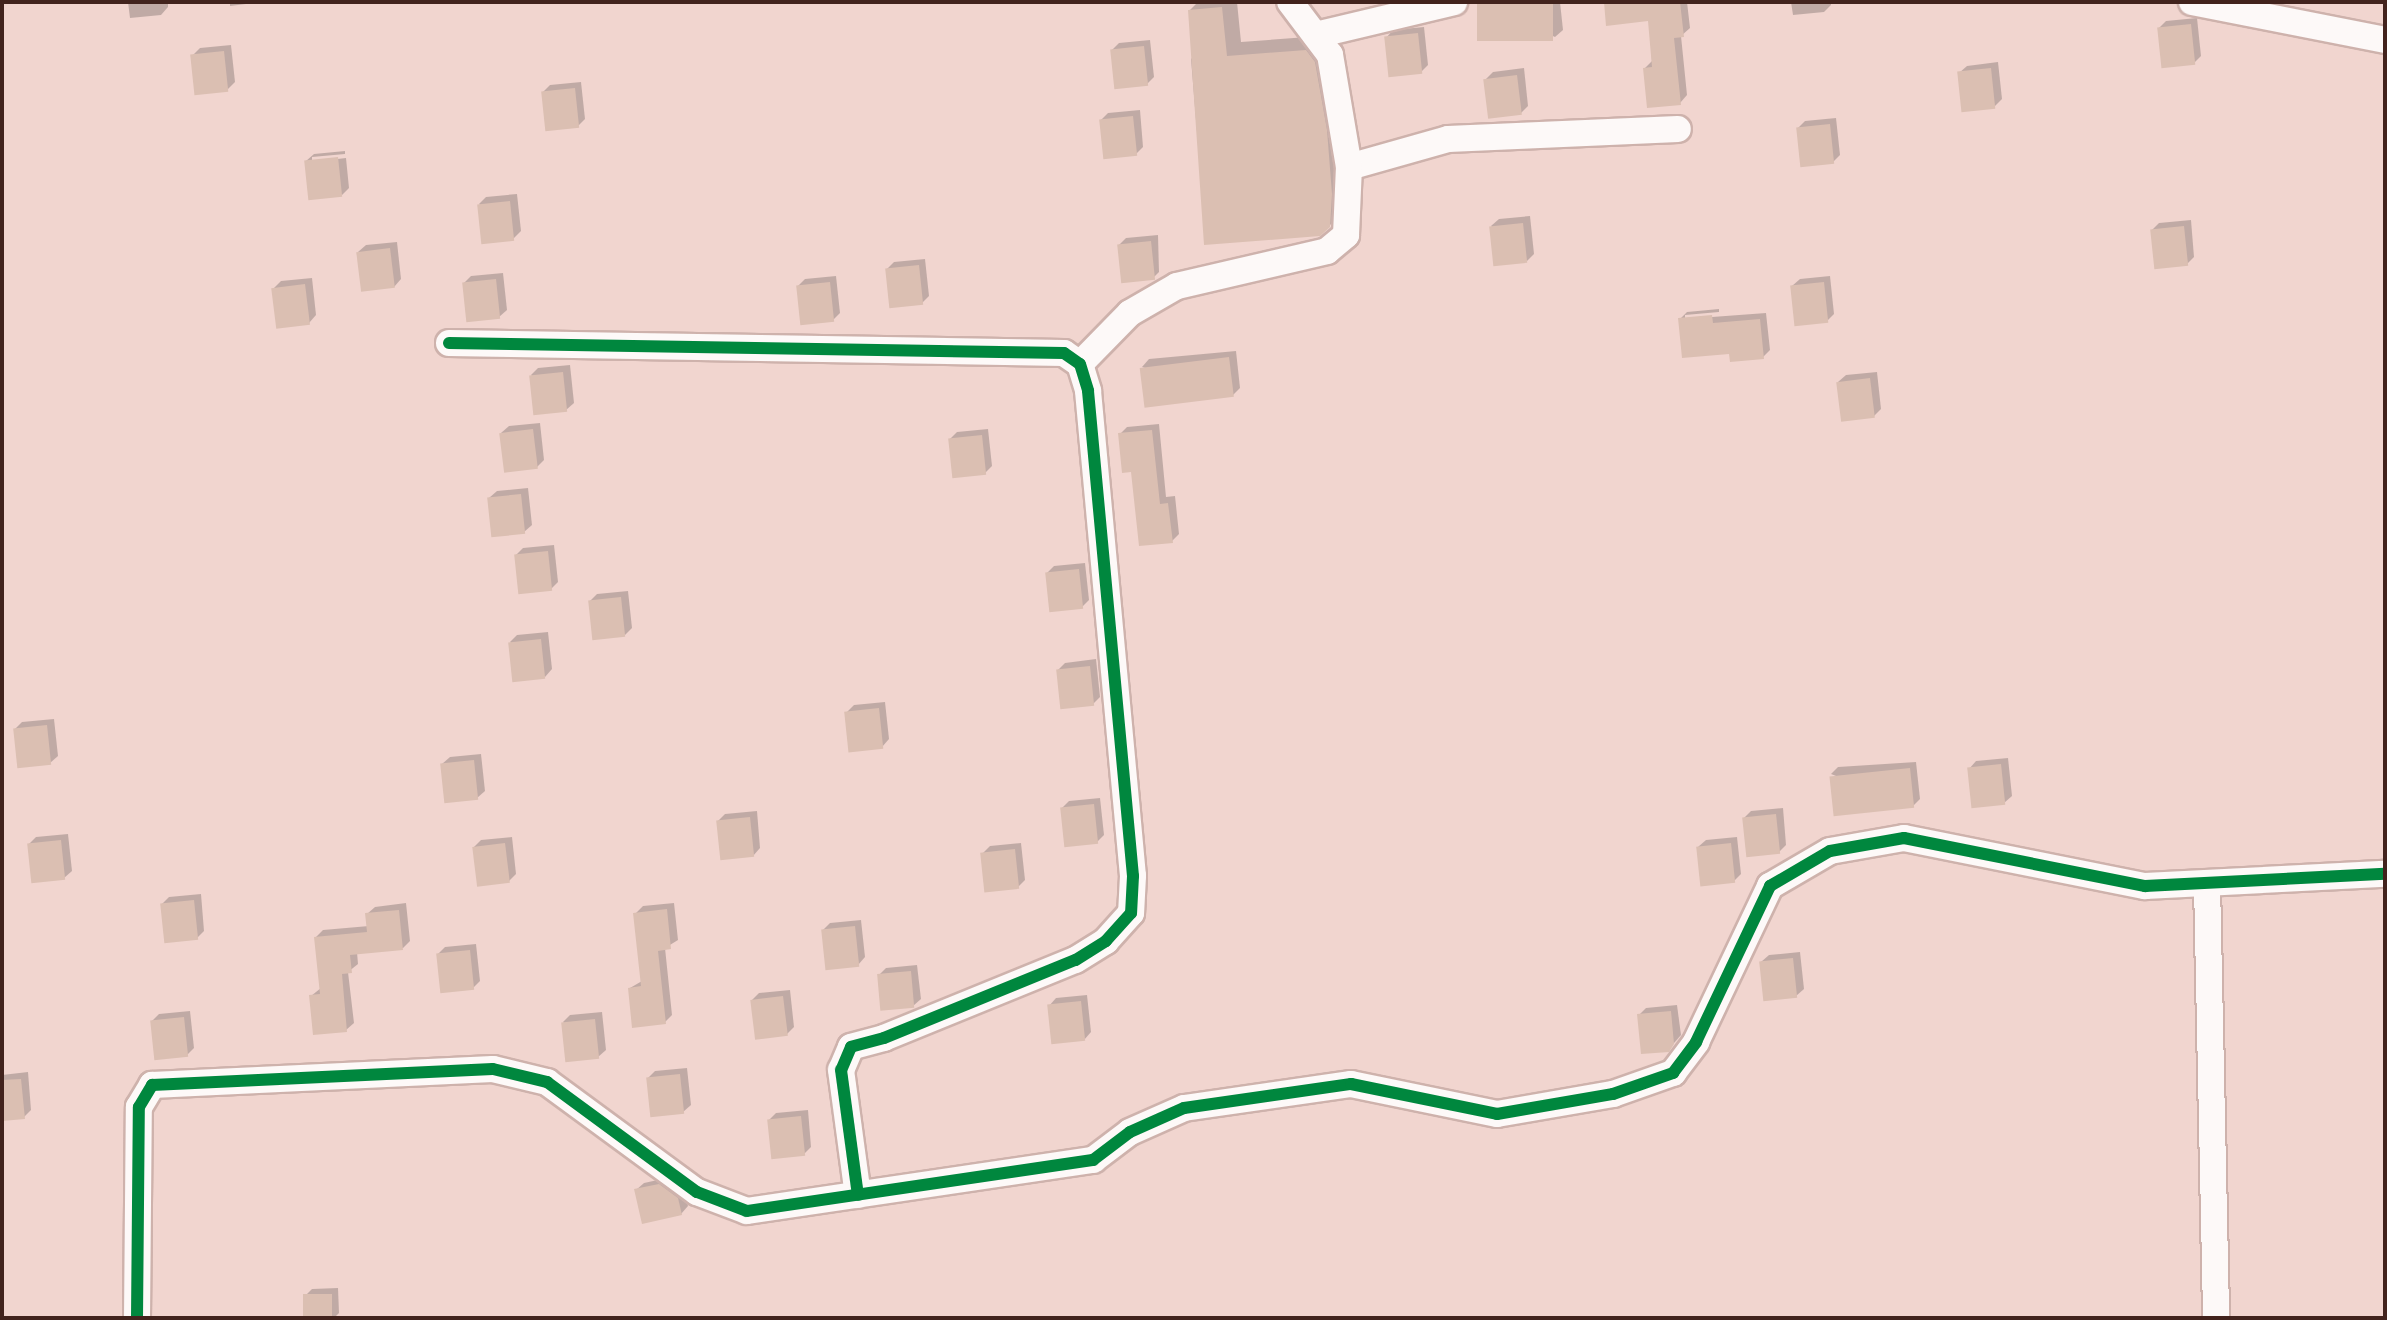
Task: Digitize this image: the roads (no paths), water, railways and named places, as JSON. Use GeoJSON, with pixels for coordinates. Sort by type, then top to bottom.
{"type":"FeatureCollection","features":[{"type":"Feature","properties":{"kind":"street"},"geometry":{"type":"LineString","coordinates":[[1080,364],[1130,313],[1177,286],[1327,251],[1339,245],[1346,235],[1349,167],[1330,55],[1290,2]]}},
{"type":"Feature","properties":{"kind":"street"},"geometry":{"type":"LineString","coordinates":[[1316,35],[1454,2]]}},
{"type":"Feature","properties":{"kind":"street"},"geometry":{"type":"LineString","coordinates":[[2192,2],[2385,40]]}},
{"type":"Feature","properties":{"kind":"street"},"geometry":{"type":"LineString","coordinates":[[1349,167],[1448,139],[1678,129]]}},
{"type":"Feature","properties":{"kind":"street"},"geometry":{"type":"LineString","coordinates":[[449,343],[1064,353],[1080,364],[1088,391],[1133,876],[1131,913],[1106,941],[1075,960],[884,1038],[851,1047],[841,1070],[858,1195]]}},
{"type":"Feature","properties":{"kind":"street"},"geometry":{"type":"LineString","coordinates":[[137,1318],[139,1107],[152,1085],[493,1069],[547,1082],[697,1192],[747,1211],[1093,1160],[1130,1132],[1184,1108],[1351,1084],[1497,1114],[1613,1094],[1673,1073],[1696,1042],[1770,886],[1830,851],[1904,838],[2145,886],[2385,874]]}},
{"type":"Feature","properties":{"kind":"street"},"geometry":{"type":"LineString","coordinates":[[2207,883],[2216,1318]]}}]}
